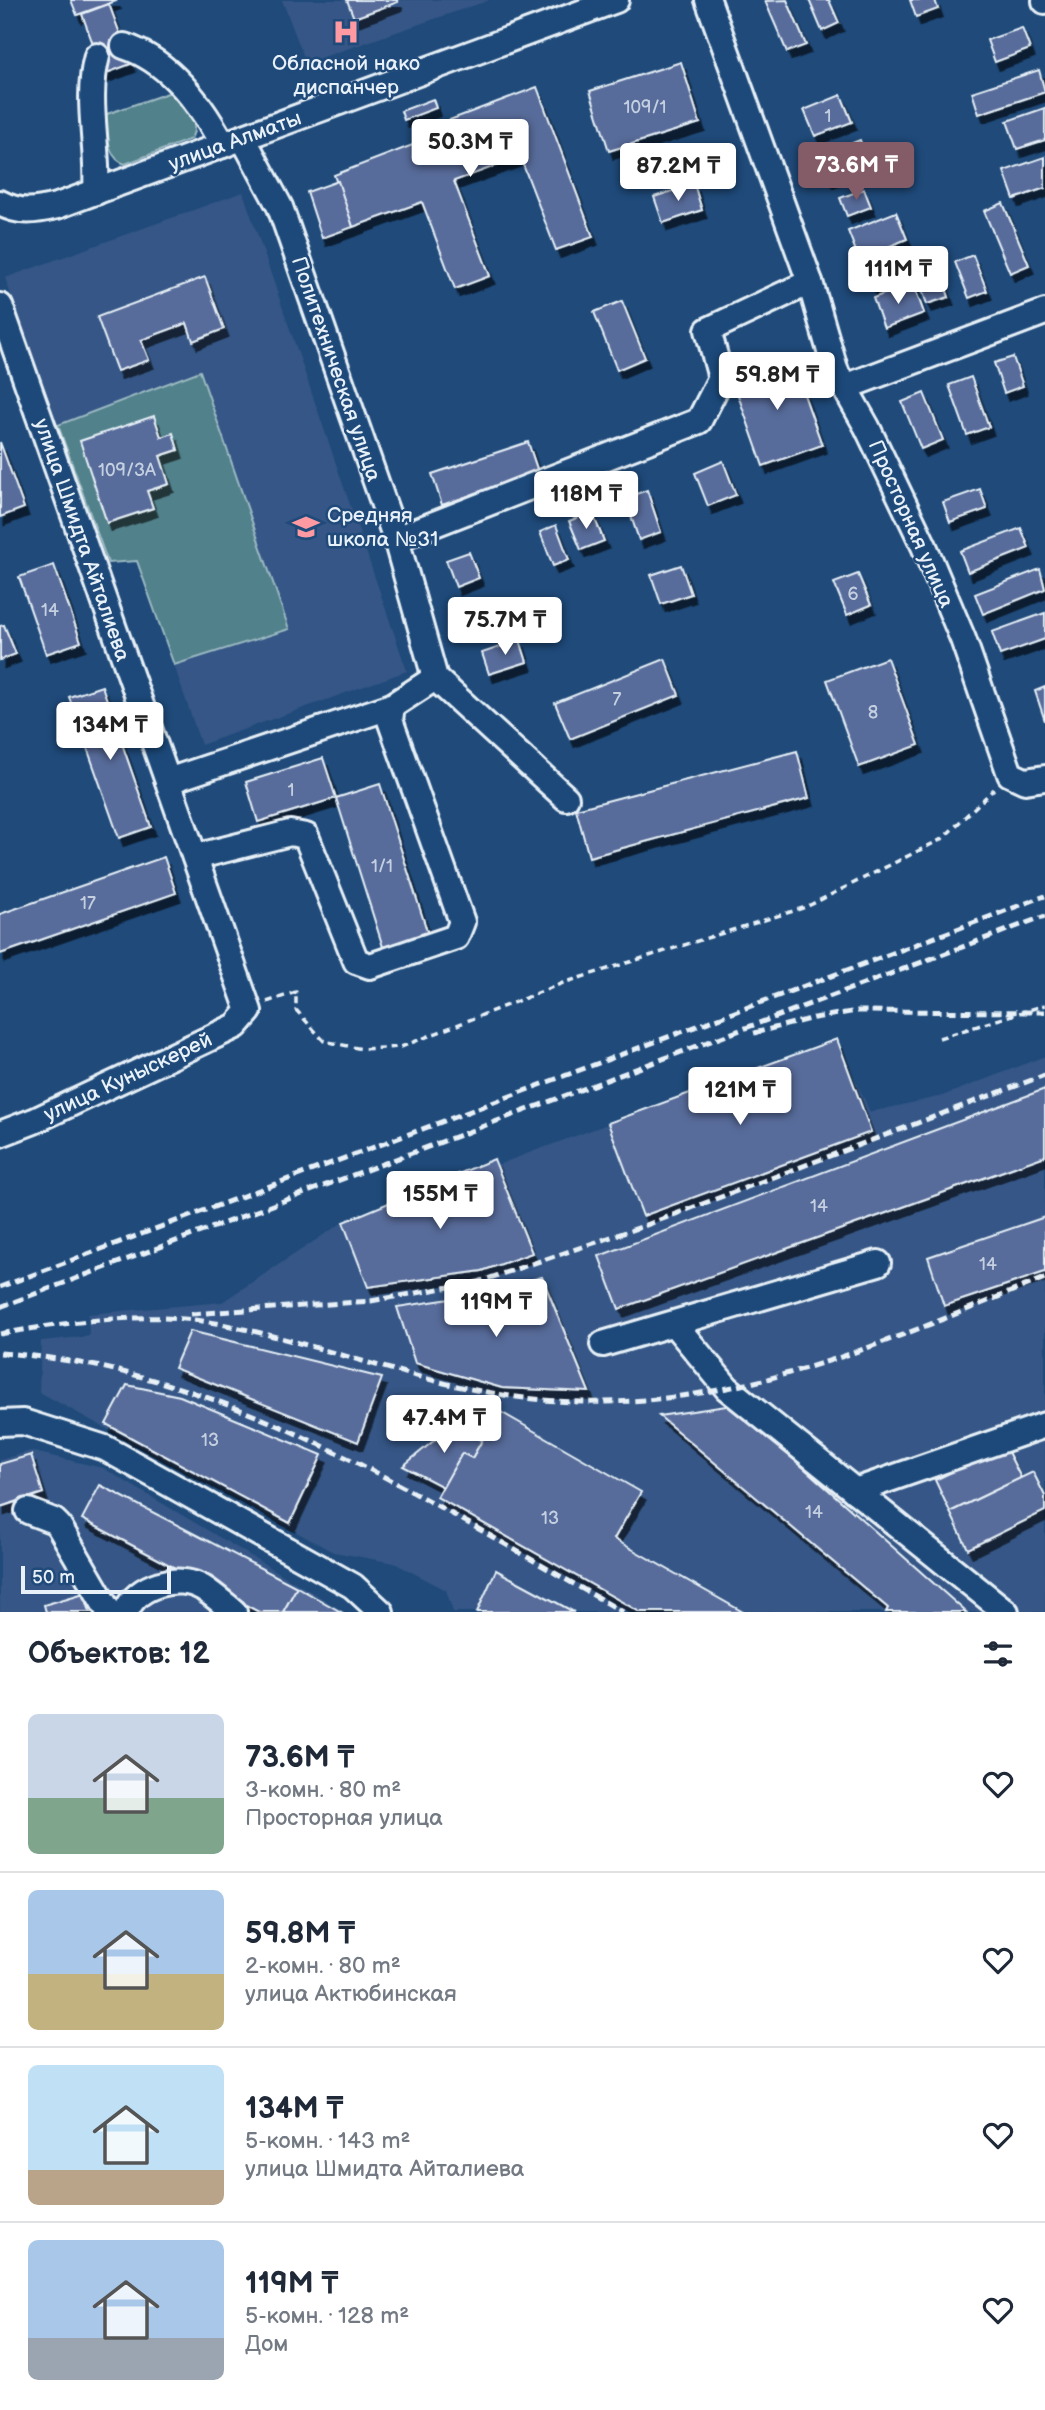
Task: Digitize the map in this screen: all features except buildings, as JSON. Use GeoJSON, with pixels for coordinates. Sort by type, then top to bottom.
{"type":"FeatureCollection","features":[{"type":"Feature","properties":{"kind":"street","name":"улица Алматы"},"geometry":{"type":"LineString","coordinates":[[2,212],[32,212],[96,192],[616,0]]}},
{"type":"Feature","properties":{"kind":"street","name":"Просторная улица"},"geometry":{"type":"LineString","coordinates":[[708,0],[810,282],[836,372],[924,546],[963,639],[1010,774]]}},
{"type":"Feature","properties":{"kind":"street","name":"Политехническая улица"},"geometry":{"type":"LineString","coordinates":[[124,46],[148,54],[195,100],[233,142],[280,207],[396,539],[435,678]]}},
{"type":"Feature","properties":{"kind":"street"},"geometry":{"type":"LineString","coordinates":[[96,192],[98,160],[92,75],[97,56]]}},
{"type":"Feature","properties":{"kind":"street"},"geometry":{"type":"LineString","coordinates":[[396,539],[699,421],[721,378],[708,330],[810,282]]}},
{"type":"Feature","properties":{"kind":"street","name":"улица Шмидта Айталиева"},"geometry":{"type":"LineString","coordinates":[[0,306],[249,1011]]}},
{"type":"Feature","properties":{"kind":"street"},"geometry":{"type":"LineString","coordinates":[[845,387],[1045,313]]}},
{"type":"Feature","properties":{"kind":"street"},"geometry":{"type":"LineString","coordinates":[[167,780],[393,706],[435,678],[566,798]]}},
{"type":"Feature","properties":{"kind":"street"},"geometry":{"type":"LineString","coordinates":[[194,857],[290,832],[306,836],[356,961],[362,965],[370,967],[456,937],[461,922],[390,720],[393,706]]}},
{"type":"Feature","properties":{"kind":"street"},"geometry":{"type":"LineString","coordinates":[[1010,774],[1025,781],[1045,778]]}},
{"type":"Feature","properties":{"kind":"street","name":"улица Куныскерей"},"geometry":{"type":"LineString","coordinates":[[0,1134],[34,1121],[236,1026],[249,1011]]}},
{"type":"Feature","properties":{"kind":"street"},"geometry":{"type":"LineString","coordinates":[[603,1344],[675,1325],[878,1263]]}},
{"type":"Feature","properties":{"kind":"street"},"geometry":{"type":"LineString","coordinates":[[675,1325],[727,1388],[1006,1612]]}},
{"type":"Feature","properties":{"kind":"street"},"geometry":{"type":"LineString","coordinates":[[0,1423],[23,1423],[105,1448],[353,1587],[381,1612]]}},
{"type":"Feature","properties":{"kind":"street"},"geometry":{"type":"LineString","coordinates":[[855,1491],[1045,1425]]}},
{"type":"Feature","properties":{"kind":"street"},"geometry":{"type":"LineString","coordinates":[[28,1511],[54,1521],[59,1526],[109,1612]]}},
{"type":"Feature","properties":{"kind":"street"},"geometry":{"type":"LineString","coordinates":[[126,1612],[130,1603],[148,1587],[177,1582],[201,1586],[234,1612]]}},
{"type":"Feature","properties":{"kind":"path"},"geometry":{"type":"LineString","coordinates":[[249,1011],[296,992],[296,1010],[324,1041],[362,1049],[401,1047],[563,983],[806,907],[943,839],[1010,774]]}},
{"type":"Feature","properties":{"kind":"path"},"geometry":{"type":"LineString","coordinates":[[939,1038],[1045,1005]]}},
{"type":"Feature","properties":{"kind":"shaded area","name":"Обласной нако диспанчер"},"geometry":{"type":"Polygon","coordinates":[[[282,0],[490,0],[306,63],[282,0]]]}},
{"type":"Feature","properties":{"kind":"shaded area","name":"Средняя школа №31"},"geometry":{"type":"Polygon","coordinates":[[[243,192],[407,671],[201,745],[174,665],[289,629],[200,371],[58,425],[5,278],[243,192]]]}},
{"type":"Feature","properties":{"kind":"shaded area"},"geometry":{"type":"Polygon","coordinates":[[[837,1039],[870,1112],[942,1096],[1045,1056],[1045,1612],[453,1612],[446,1590],[394,1563],[333,1552],[39,1392],[41,1341],[89,1336],[88,1314],[222,1302],[343,1222],[837,1039]]]}},
{"type":"Feature","properties":{"kind":"shaded area"},"geometry":{"type":"Polygon","coordinates":[[[30,1451],[103,1468],[345,1612],[0,1612],[0,1460],[30,1451]]]}},
{"type":"Feature","properties":{"kind":"green space"},"geometry":{"type":"Polygon","coordinates":[[[171,92],[193,118],[194,131],[191,139],[125,164],[119,161],[109,144],[104,115],[171,92]]]}},
{"type":"Feature","properties":{"kind":"green space"},"geometry":{"type":"Polygon","coordinates":[[[200,371],[289,629],[174,665],[137,561],[108,563],[58,425],[200,371]]]}},
{"type":"Feature","properties":{"kind":"railway"},"geometry":{"type":"LineString","coordinates":[[0,1287],[1045,896]]}},
{"type":"Feature","properties":{"kind":"railway"},"geometry":{"type":"LineString","coordinates":[[0,1307],[1045,916]]}},
{"type":"Feature","properties":{"kind":"railway"},"geometry":{"type":"LineString","coordinates":[[754,1033],[814,1018],[857,1011],[1045,1012]]}},
{"type":"Feature","properties":{"kind":"railway"},"geometry":{"type":"LineString","coordinates":[[191,1314],[371,1301],[478,1282],[641,1227],[1045,1075]]}},
{"type":"Feature","properties":{"kind":"railway"},"geometry":{"type":"LineString","coordinates":[[0,1334],[113,1319],[170,1318],[199,1321],[267,1335],[431,1380],[515,1397],[557,1401],[622,1401],[685,1395],[747,1384],[807,1368],[926,1326],[1045,1278]]}},
{"type":"Feature","properties":{"kind":"railway"},"geometry":{"type":"LineString","coordinates":[[0,1353],[85,1364],[167,1384],[247,1412],[325,1447],[401,1486],[623,1612]]}},
{"type":"Feature","properties":{"kind":"place","name":"Обласной нако диспанчер"},"geometry":{"type":"Point","coordinates":[346,32]}},
{"type":"Feature","properties":{"kind":"place","name":"Средняя школа №31"},"geometry":{"type":"Point","coordinates":[306,527]}}]}
